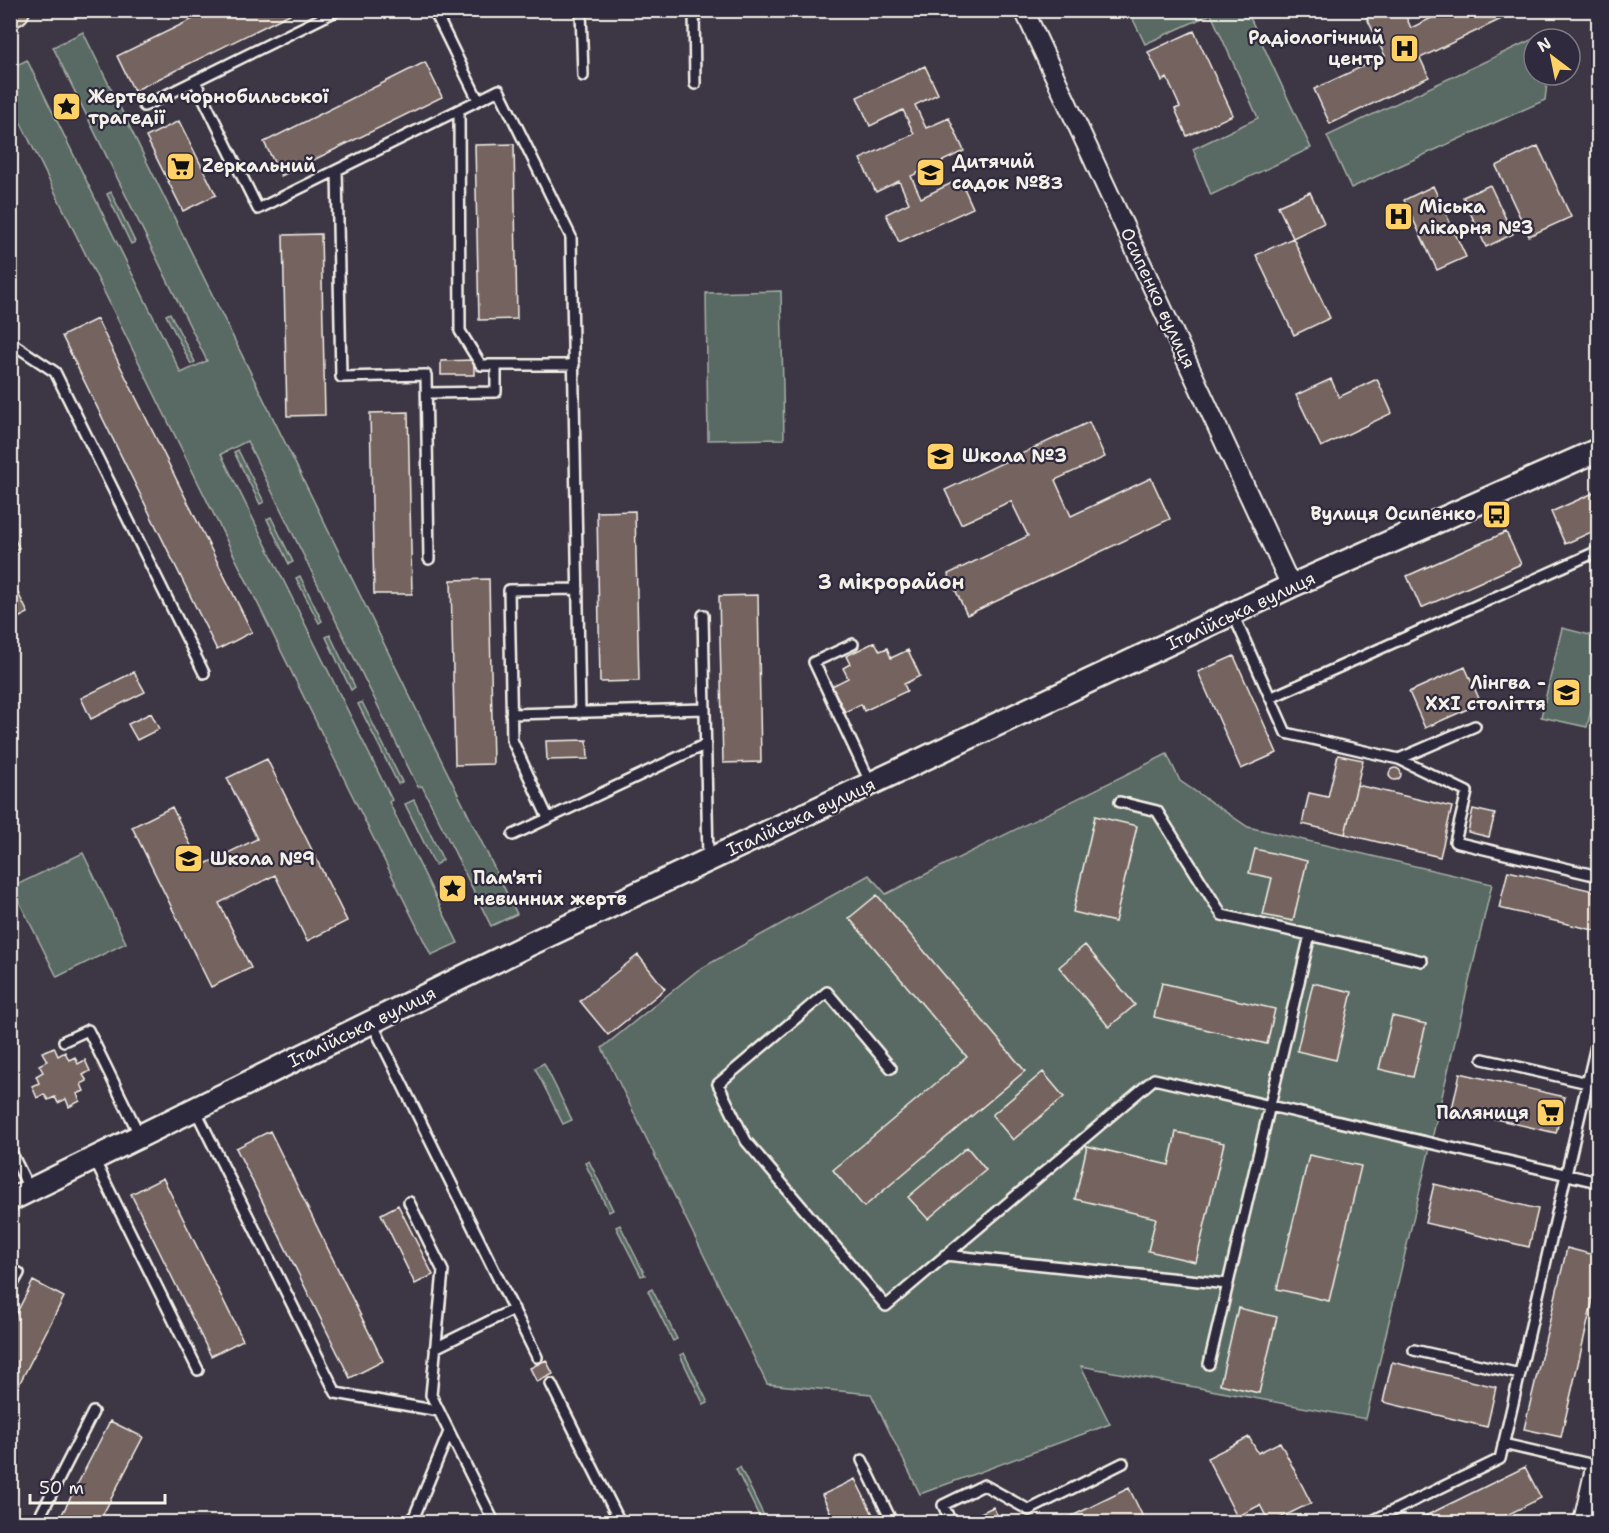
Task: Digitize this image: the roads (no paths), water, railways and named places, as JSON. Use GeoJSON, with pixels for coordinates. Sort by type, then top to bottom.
{"type":"FeatureCollection","features":[{"type":"Feature","properties":{"kind":"main road"},"geometry":{"type":"LineString","coordinates":[[1583,1520],[1599,1473]]}},
{"type":"Feature","properties":{"kind":"street","name":"Осипенко вулиця"},"geometry":{"type":"LineString","coordinates":[[1024,10],[1291,586]]}},
{"type":"Feature","properties":{"kind":"street","name":"Італійська вулиця"},"geometry":{"type":"LineString","coordinates":[[20,1195],[528,945],[708,860],[1291,586],[1599,450]]}},
{"type":"Feature","properties":{"kind":"lane"},"geometry":{"type":"LineString","coordinates":[[144,106],[338,10]]}},
{"type":"Feature","properties":{"kind":"lane"},"geometry":{"type":"LineString","coordinates":[[434,10],[478,100]]}},
{"type":"Feature","properties":{"kind":"lane"},"geometry":{"type":"LineString","coordinates":[[581,10],[583,76]]}},
{"type":"Feature","properties":{"kind":"lane"},"geometry":{"type":"LineString","coordinates":[[694,10],[695,84]]}},
{"type":"Feature","properties":{"kind":"lane"},"geometry":{"type":"LineString","coordinates":[[195,81],[258,209],[499,90],[571,237],[580,713]]}},
{"type":"Feature","properties":{"kind":"lane"},"geometry":{"type":"LineString","coordinates":[[459,110],[460,331],[481,365],[574,365]]}},
{"type":"Feature","properties":{"kind":"lane"},"geometry":{"type":"LineString","coordinates":[[338,170],[341,376],[426,375],[429,559]]}},
{"type":"Feature","properties":{"kind":"lane"},"geometry":{"type":"LineString","coordinates":[[10,342],[56,372],[204,673]]}},
{"type":"Feature","properties":{"kind":"lane"},"geometry":{"type":"LineString","coordinates":[[427,393],[496,392],[495,365]]}},
{"type":"Feature","properties":{"kind":"lane"},"geometry":{"type":"LineString","coordinates":[[1270,698],[1599,551]]}},
{"type":"Feature","properties":{"kind":"lane"},"geometry":{"type":"LineString","coordinates":[[548,818],[512,740],[509,590],[578,589]]}},
{"type":"Feature","properties":{"kind":"lane"},"geometry":{"type":"LineString","coordinates":[[1233,614],[1286,733],[1399,759],[1467,792],[1455,842],[1599,876]]}},
{"type":"Feature","properties":{"kind":"lane"},"geometry":{"type":"LineString","coordinates":[[703,615],[708,860]]}},
{"type":"Feature","properties":{"kind":"lane"},"geometry":{"type":"LineString","coordinates":[[853,644],[814,662],[871,784]]}},
{"type":"Feature","properties":{"kind":"lane"},"geometry":{"type":"LineString","coordinates":[[511,714],[705,710]]}},
{"type":"Feature","properties":{"kind":"lane"},"geometry":{"type":"LineString","coordinates":[[1399,759],[1475,726]]}},
{"type":"Feature","properties":{"kind":"lane"},"geometry":{"type":"LineString","coordinates":[[513,835],[706,744]]}},
{"type":"Feature","properties":{"kind":"lane"},"geometry":{"type":"LineString","coordinates":[[1120,802],[1157,811],[1222,915],[1422,961]]}},
{"type":"Feature","properties":{"kind":"lane"},"geometry":{"type":"LineString","coordinates":[[1209,1364],[1310,935]]}},
{"type":"Feature","properties":{"kind":"lane"},"geometry":{"type":"LineString","coordinates":[[891,1068],[827,992],[718,1084],[746,1141],[886,1306],[1154,1079],[1599,1182]]}},
{"type":"Feature","properties":{"kind":"lane"},"geometry":{"type":"LineString","coordinates":[[372,1022],[537,1357]]}},
{"type":"Feature","properties":{"kind":"lane"},"geometry":{"type":"LineString","coordinates":[[64,1041],[88,1030],[140,1136]]}},
{"type":"Feature","properties":{"kind":"lane"},"geometry":{"type":"LineString","coordinates":[[1370,1522],[1500,1459],[1599,1037]]}},
{"type":"Feature","properties":{"kind":"lane"},"geometry":{"type":"LineString","coordinates":[[1483,1059],[1588,1083]]}},
{"type":"Feature","properties":{"kind":"lane"},"geometry":{"type":"LineString","coordinates":[[195,1109],[336,1393],[439,1411]]}},
{"type":"Feature","properties":{"kind":"lane"},"geometry":{"type":"LineString","coordinates":[[10,1149],[20,1195]]}},
{"type":"Feature","properties":{"kind":"lane"},"geometry":{"type":"LineString","coordinates":[[94,1159],[198,1370]]}},
{"type":"Feature","properties":{"kind":"lane"},"geometry":{"type":"LineString","coordinates":[[409,1202],[443,1271],[431,1395],[494,1522]]}},
{"type":"Feature","properties":{"kind":"lane"},"geometry":{"type":"LineString","coordinates":[[945,1255],[1228,1284]]}},
{"type":"Feature","properties":{"kind":"lane"},"geometry":{"type":"LineString","coordinates":[[10,1290],[19,1273]]}},
{"type":"Feature","properties":{"kind":"lane"},"geometry":{"type":"LineString","coordinates":[[435,1348],[514,1309]]}},
{"type":"Feature","properties":{"kind":"lane"},"geometry":{"type":"LineString","coordinates":[[1414,1350],[1520,1374]]}},
{"type":"Feature","properties":{"kind":"lane"},"geometry":{"type":"LineString","coordinates":[[551,1384],[620,1522]]}},
{"type":"Feature","properties":{"kind":"lane"},"geometry":{"type":"LineString","coordinates":[[36,1522],[93,1412]]}},
{"type":"Feature","properties":{"kind":"lane"},"geometry":{"type":"LineString","coordinates":[[412,1522],[449,1432]]}},
{"type":"Feature","properties":{"kind":"lane"},"geometry":{"type":"LineString","coordinates":[[1503,1444],[1599,1466]]}},
{"type":"Feature","properties":{"kind":"lane"},"geometry":{"type":"LineString","coordinates":[[862,1460],[892,1522]]}},
{"type":"Feature","properties":{"kind":"lane"},"geometry":{"type":"LineString","coordinates":[[951,1522],[943,1505],[984,1485],[1029,1510],[1123,1463]]}},
{"type":"Feature","properties":{"kind":"place","name":"Радіологічний центр"},"geometry":{"type":"Point","coordinates":[1405,48]}},
{"type":"Feature","properties":{"kind":"place","name":"Жертвам чорнобильської трагедії"},"geometry":{"type":"Point","coordinates":[67,107]}},
{"type":"Feature","properties":{"kind":"place","name":"Zеркальний"},"geometry":{"type":"Point","coordinates":[181,166]}},
{"type":"Feature","properties":{"kind":"place","name":"Дитячий садок №83"},"geometry":{"type":"Point","coordinates":[931,172]}},
{"type":"Feature","properties":{"kind":"place","name":"Міська лікарня №3"},"geometry":{"type":"Point","coordinates":[1398,217]}},
{"type":"Feature","properties":{"kind":"place","name":"Школа №3"},"geometry":{"type":"Point","coordinates":[941,456]}},
{"type":"Feature","properties":{"kind":"place","name":"Вулиця Осипенко"},"geometry":{"type":"Point","coordinates":[1497,514]}},
{"type":"Feature","properties":{"kind":"place","name":"Лінгва - XXI століття"},"geometry":{"type":"Point","coordinates":[1567,693]}},
{"type":"Feature","properties":{"kind":"place","name":"Школа №9"},"geometry":{"type":"Point","coordinates":[189,859]}},
{"type":"Feature","properties":{"kind":"place","name":"Пам'яті невинних жертв"},"geometry":{"type":"Point","coordinates":[452,888]}},
{"type":"Feature","properties":{"kind":"place","name":"Паляниця"},"geometry":{"type":"Point","coordinates":[1550,1113]}},
{"type":"Feature","properties":{"kind":"district","name":"3 мікрорайон"},"geometry":{"type":"Point","coordinates":[891,582]}}]}
